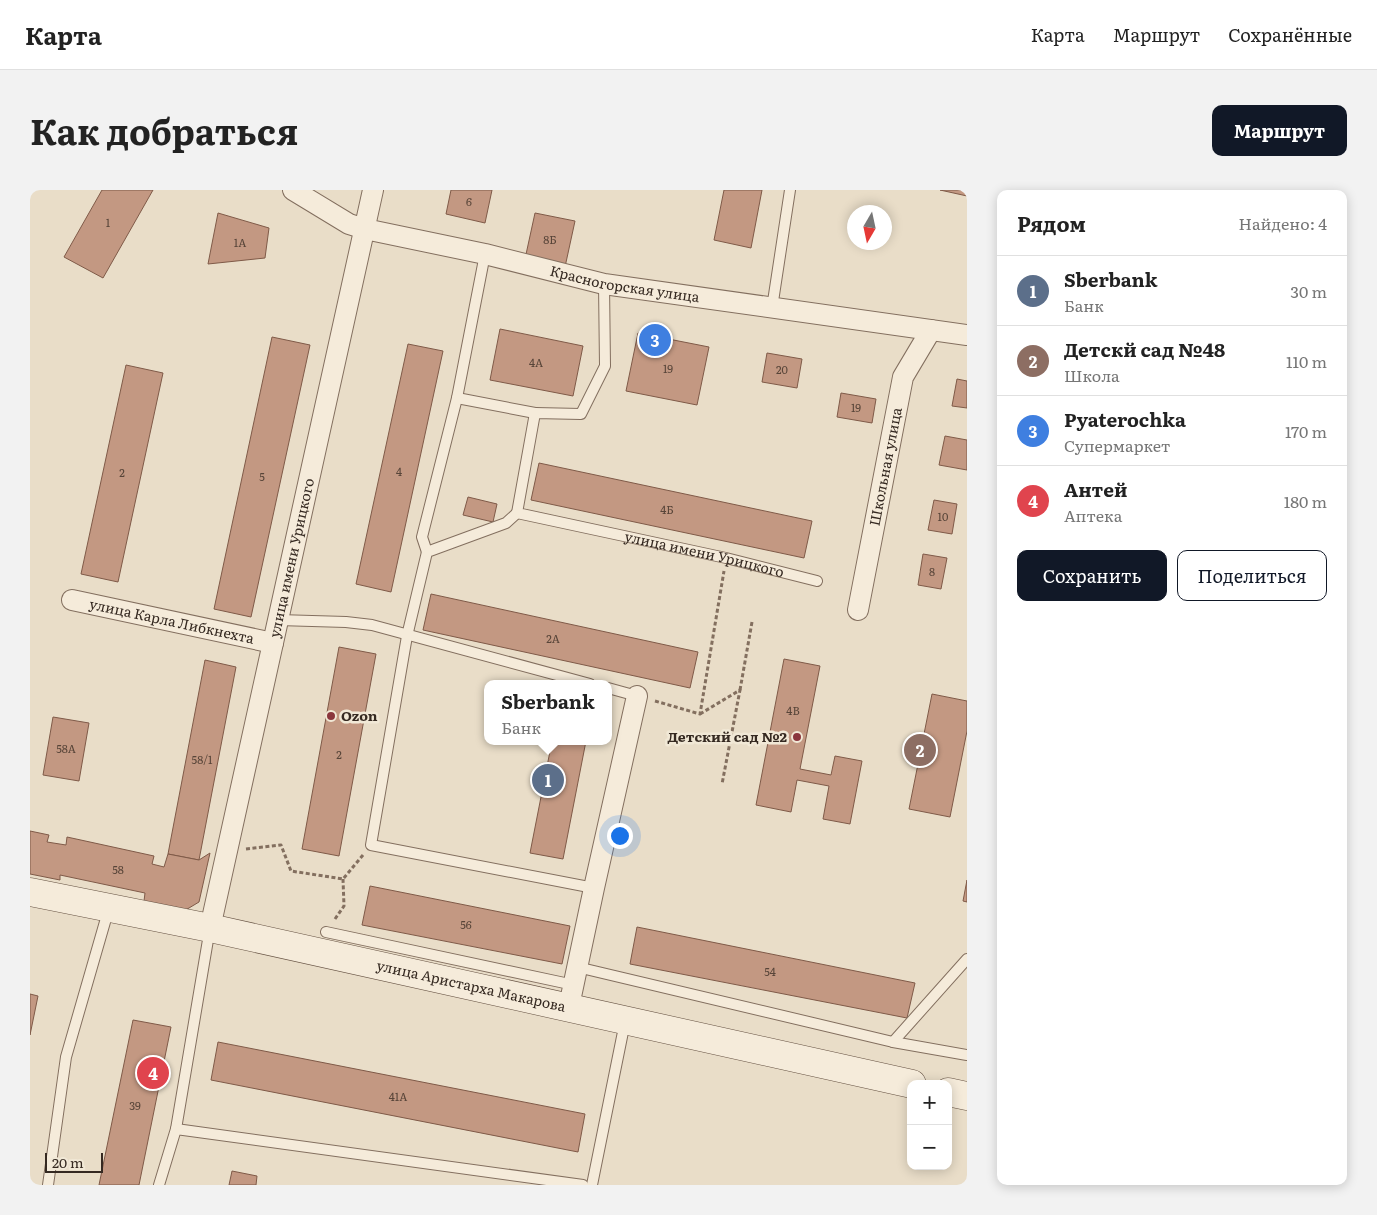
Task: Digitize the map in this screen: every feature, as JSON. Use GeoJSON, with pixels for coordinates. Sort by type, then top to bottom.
{"type":"FeatureCollection","features":[{"type":"Feature","properties":{"kind":"street","name":"Красногорская улица"},"geometry":{"type":"LineString","coordinates":[[293,190],[349,224],[364,229],[485,254],[604,284],[967,335]]}},
{"type":"Feature","properties":{"kind":"street","name":"улица имени Урицкого"},"geometry":{"type":"LineString","coordinates":[[210,928],[373,190]]}},
{"type":"Feature","properties":{"kind":"street","name":"Школьная улица"},"geometry":{"type":"LineString","coordinates":[[858,610],[903,377],[931,330]]}},
{"type":"Feature","properties":{"kind":"street","name":"улица Карла Либкнехта"},"geometry":{"type":"LineString","coordinates":[[72,600],[273,644]]}},
{"type":"Feature","properties":{"kind":"street"},"geometry":{"type":"LineString","coordinates":[[573,986],[637,696]]}},
{"type":"Feature","properties":{"kind":"street","name":"улица Аристарха Макарова"},"geometry":{"type":"LineString","coordinates":[[30,892],[210,928],[573,986],[625,1019],[907,1083]]}},
{"type":"Feature","properties":{"kind":"street"},"geometry":{"type":"LineString","coordinates":[[952,1093],[967,1096]]}},
{"type":"Feature","properties":{"kind":"lane"},"geometry":{"type":"LineString","coordinates":[[772,308],[790,190]]}},
{"type":"Feature","properties":{"kind":"lane"},"geometry":{"type":"LineString","coordinates":[[485,254],[456,398],[422,537],[427,552],[407,636],[371,845],[594,888]]}},
{"type":"Feature","properties":{"kind":"lane"},"geometry":{"type":"LineString","coordinates":[[456,398],[534,412],[581,414],[605,366],[604,284]]}},
{"type":"Feature","properties":{"kind":"lane"},"geometry":{"type":"LineString","coordinates":[[427,552],[506,523],[517,514],[534,412]]}},
{"type":"Feature","properties":{"kind":"lane","name":"улица имени Урицкого"},"geometry":{"type":"LineString","coordinates":[[517,514],[726,558],[817,581]]}},
{"type":"Feature","properties":{"kind":"lane"},"geometry":{"type":"LineString","coordinates":[[278,620],[346,622],[372,626],[575,680]]}},
{"type":"Feature","properties":{"kind":"lane"},"geometry":{"type":"LineString","coordinates":[[612,689],[637,696]]}},
{"type":"Feature","properties":{"kind":"lane"},"geometry":{"type":"LineString","coordinates":[[48,1185],[66,1057],[109,907]]}},
{"type":"Feature","properties":{"kind":"lane"},"geometry":{"type":"LineString","coordinates":[[159,1185],[176,1129],[210,928]]}},
{"type":"Feature","properties":{"kind":"lane"},"geometry":{"type":"LineString","coordinates":[[326,932],[573,986],[967,1055]]}},
{"type":"Feature","properties":{"kind":"lane"},"geometry":{"type":"LineString","coordinates":[[893,1042],[967,959]]}},
{"type":"Feature","properties":{"kind":"lane"},"geometry":{"type":"LineString","coordinates":[[592,1185],[625,1019]]}},
{"type":"Feature","properties":{"kind":"lane"},"geometry":{"type":"LineString","coordinates":[[176,1129],[583,1185]]}},
{"type":"Feature","properties":{"kind":"path"},"geometry":{"type":"LineString","coordinates":[[700,714],[726,558]]}},
{"type":"Feature","properties":{"kind":"path"},"geometry":{"type":"LineString","coordinates":[[722,784],[752,622]]}},
{"type":"Feature","properties":{"kind":"path"},"geometry":{"type":"LineString","coordinates":[[637,696],[700,714],[740,690]]}},
{"type":"Feature","properties":{"kind":"path"},"geometry":{"type":"LineString","coordinates":[[227,850],[281,845],[291,871],[343,878]]}},
{"type":"Feature","properties":{"kind":"path"},"geometry":{"type":"LineString","coordinates":[[326,932],[344,906],[343,878],[371,845]]}},
{"type":"Feature","properties":{"kind":"building"},"geometry":{"type":"Polygon","coordinates":[[[102,190],[153,190],[103,278],[64,257],[102,190]]]}},
{"type":"Feature","properties":{"kind":"building"},"geometry":{"type":"Polygon","coordinates":[[[451,190],[492,190],[485,223],[446,214],[451,190]]]}},
{"type":"Feature","properties":{"kind":"building"},"geometry":{"type":"Polygon","coordinates":[[[724,190],[762,190],[751,248],[714,240],[724,190]]]}},
{"type":"Feature","properties":{"kind":"building"},"geometry":{"type":"Polygon","coordinates":[[[940,190],[967,190],[967,196],[940,190]]]}},
{"type":"Feature","properties":{"kind":"building"},"geometry":{"type":"Polygon","coordinates":[[[218,213],[269,228],[265,258],[208,264],[218,213]]]}},
{"type":"Feature","properties":{"kind":"building"},"geometry":{"type":"Polygon","coordinates":[[[535,213],[575,221],[565,267],[525,259],[535,213]]]}},
{"type":"Feature","properties":{"kind":"building"},"geometry":{"type":"Polygon","coordinates":[[[500,329],[583,346],[573,396],[490,380],[500,329]]]}},
{"type":"Feature","properties":{"kind":"building"},"geometry":{"type":"Polygon","coordinates":[[[638,333],[709,347],[697,405],[626,391],[638,333]]]}},
{"type":"Feature","properties":{"kind":"building"},"geometry":{"type":"Polygon","coordinates":[[[272,337],[310,345],[251,617],[214,609],[272,337]]]}},
{"type":"Feature","properties":{"kind":"building"},"geometry":{"type":"Polygon","coordinates":[[[408,344],[443,351],[391,592],[356,584],[408,344]]]}},
{"type":"Feature","properties":{"kind":"building"},"geometry":{"type":"Polygon","coordinates":[[[767,353],[802,359],[797,388],[762,382],[767,353]]]}},
{"type":"Feature","properties":{"kind":"building"},"geometry":{"type":"Polygon","coordinates":[[[126,365],[163,373],[118,582],[81,574],[126,365]]]}},
{"type":"Feature","properties":{"kind":"building"},"geometry":{"type":"Polygon","coordinates":[[[957,379],[967,381],[967,408],[952,406],[957,379]]]}},
{"type":"Feature","properties":{"kind":"building"},"geometry":{"type":"Polygon","coordinates":[[[841,393],[876,399],[872,423],[837,417],[841,393]]]}},
{"type":"Feature","properties":{"kind":"building"},"geometry":{"type":"Polygon","coordinates":[[[945,436],[967,440],[967,470],[939,465],[945,436]]]}},
{"type":"Feature","properties":{"kind":"building"},"geometry":{"type":"Polygon","coordinates":[[[539,463],[812,521],[804,558],[531,500],[539,463]]]}},
{"type":"Feature","properties":{"kind":"building"},"geometry":{"type":"Polygon","coordinates":[[[468,497],[497,504],[493,522],[463,515],[468,497]]]}},
{"type":"Feature","properties":{"kind":"building"},"geometry":{"type":"Polygon","coordinates":[[[934,500],[957,504],[952,534],[928,530],[934,500]]]}},
{"type":"Feature","properties":{"kind":"building"},"geometry":{"type":"Polygon","coordinates":[[[923,554],[947,558],[941,589],[918,585],[923,554]]]}},
{"type":"Feature","properties":{"kind":"building"},"geometry":{"type":"Polygon","coordinates":[[[431,594],[698,652],[690,688],[423,630],[431,594]]]}},
{"type":"Feature","properties":{"kind":"building"},"geometry":{"type":"Polygon","coordinates":[[[339,647],[376,654],[339,856],[302,849],[339,647]]]}},
{"type":"Feature","properties":{"kind":"building"},"geometry":{"type":"Polygon","coordinates":[[[784,659],[820,666],[800,769],[831,775],[835,756],[862,761],[850,824],[823,819],[829,786],[797,780],[791,812],[756,805],[784,659]]]}},
{"type":"Feature","properties":{"kind":"building"},"geometry":{"type":"Polygon","coordinates":[[[205,660],[236,667],[199,860],[168,854],[205,660]]]}},
{"type":"Feature","properties":{"kind":"building"},"geometry":{"type":"Polygon","coordinates":[[[932,694],[967,701],[967,731],[950,817],[909,809],[932,694]]]}},
{"type":"Feature","properties":{"kind":"building"},"geometry":{"type":"Polygon","coordinates":[[[53,717],[89,723],[79,781],[43,775],[53,717]]]}},
{"type":"Feature","properties":{"kind":"building"},"geometry":{"type":"Polygon","coordinates":[[[551,745],[585,745],[563,859],[530,853],[551,745]]]}},
{"type":"Feature","properties":{"kind":"building"},"geometry":{"type":"Polygon","coordinates":[[[30,831],[49,835],[47,842],[66,845],[67,837],[154,856],[152,864],[164,867],[168,854],[199,860],[210,853],[199,902],[184,911],[144,901],[145,893],[60,875],[60,880],[30,874],[30,831]]]}},
{"type":"Feature","properties":{"kind":"building"},"geometry":{"type":"Polygon","coordinates":[[[967,880],[967,902],[963,901],[967,880]]]}},
{"type":"Feature","properties":{"kind":"building"},"geometry":{"type":"Polygon","coordinates":[[[370,886],[570,926],[562,964],[362,925],[370,886]]]}},
{"type":"Feature","properties":{"kind":"building"},"geometry":{"type":"Polygon","coordinates":[[[637,927],[915,983],[907,1018],[630,964],[637,927]]]}},
{"type":"Feature","properties":{"kind":"building"},"geometry":{"type":"Polygon","coordinates":[[[30,994],[38,996],[30,1035],[30,994]]]}},
{"type":"Feature","properties":{"kind":"building"},"geometry":{"type":"Polygon","coordinates":[[[133,1020],[171,1027],[139,1185],[99,1185],[133,1020]]]}},
{"type":"Feature","properties":{"kind":"building"},"geometry":{"type":"Polygon","coordinates":[[[218,1042],[585,1114],[578,1152],[211,1080],[218,1042]]]}},
{"type":"Feature","properties":{"kind":"building"},"geometry":{"type":"Polygon","coordinates":[[[232,1171],[257,1176],[256,1185],[229,1185],[232,1171]]]}},
{"type":"Feature","properties":{"kind":"place","name":"Pyaterochka"},"geometry":{"type":"Point","coordinates":[655,340]}},
{"type":"Feature","properties":{"kind":"place","name":"Ozon"},"geometry":{"type":"Point","coordinates":[331,716]}},
{"type":"Feature","properties":{"kind":"place","name":"Детский сад №2"},"geometry":{"type":"Point","coordinates":[797,737]}},
{"type":"Feature","properties":{"kind":"place","name":"Детскй сад №48"},"geometry":{"type":"Point","coordinates":[920,750]}},
{"type":"Feature","properties":{"kind":"place","name":"Sberbank"},"geometry":{"type":"Point","coordinates":[548,780]}},
{"type":"Feature","properties":{"kind":"place","name":"Антей"},"geometry":{"type":"Point","coordinates":[153,1073]}}]}
